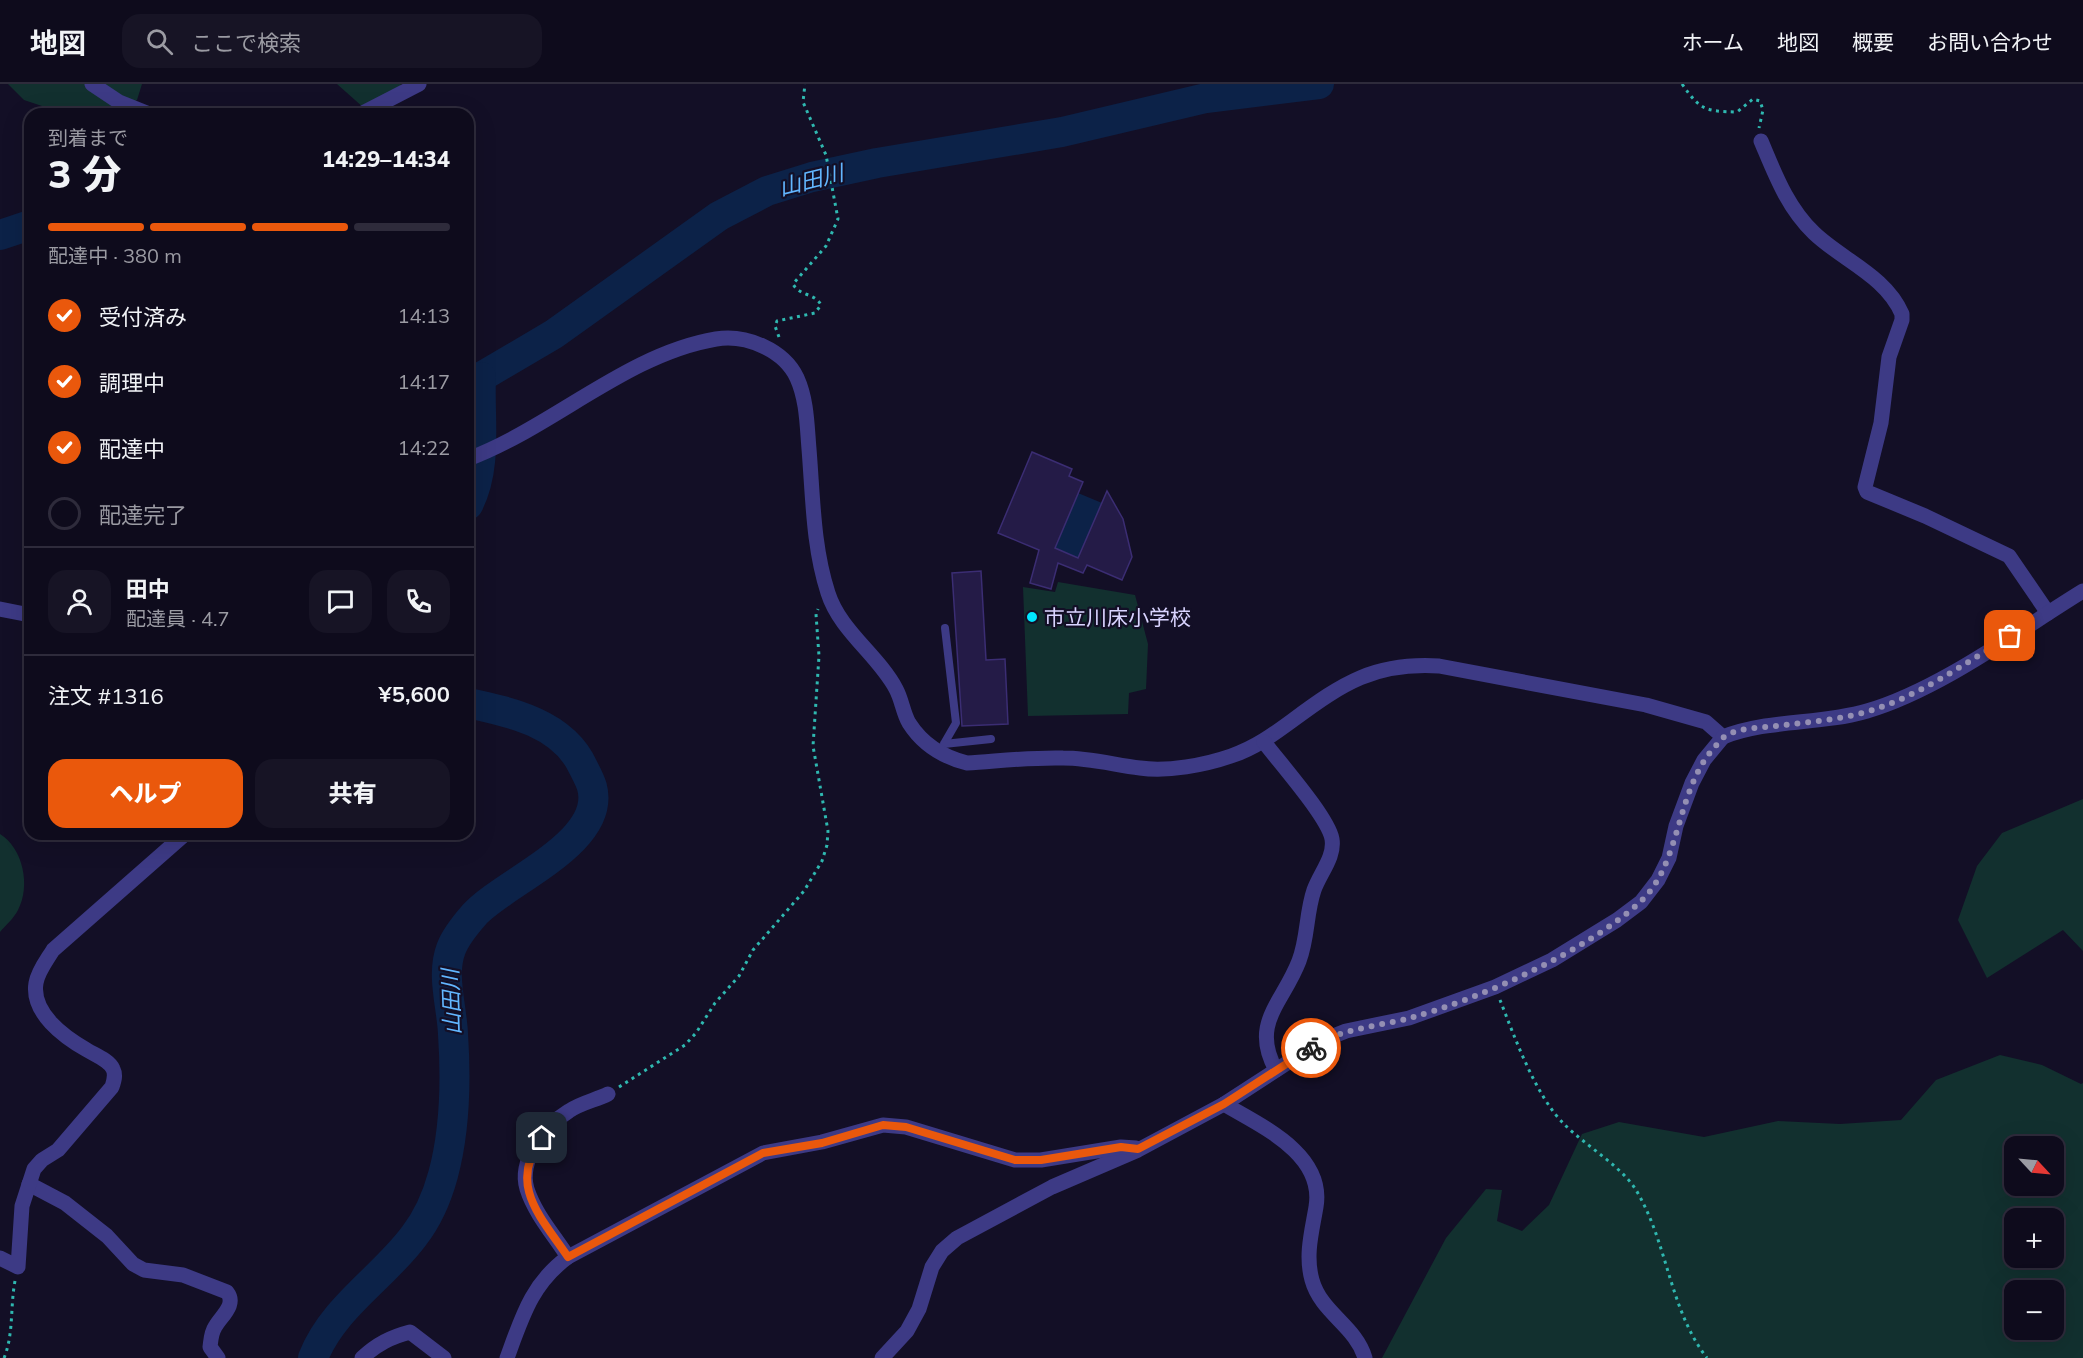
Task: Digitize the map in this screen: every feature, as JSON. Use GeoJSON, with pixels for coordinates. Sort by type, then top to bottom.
{"type":"FeatureCollection","features":[{"type":"Feature","properties":{"kind":"street"},"geometry":{"type":"LineString","coordinates":[[92,84],[119,102],[134,108]]}},
{"type":"Feature","properties":{"kind":"street"},"geometry":{"type":"LineString","coordinates":[[373,108],[419,84]]}},
{"type":"Feature","properties":{"kind":"street"},"geometry":{"type":"LineString","coordinates":[[1761,141],[1782,192],[1800,217],[1815,234],[1872,277],[1902,314],[1889,357],[1881,423],[1865,487],[1867,492],[1925,516],[2009,556],[2048,613]]}},
{"type":"Feature","properties":{"kind":"street"},"geometry":{"type":"LineString","coordinates":[[474,457],[548,421],[620,375],[680,348],[717,338],[740,338],[777,353],[793,372],[802,393],[817,553],[829,596],[850,632],[896,689],[909,722],[924,741],[942,747],[968,763],[1063,758],[1143,769],[1202,763],[1231,756],[1263,742],[1333,690],[1348,682],[1386,667],[1413,664],[1439,666],[1646,705],[1706,722],[1723,737]]}},
{"type":"Feature","properties":{"kind":"street"},"geometry":{"type":"LineString","coordinates":[[882,1358],[907,1331],[919,1309],[932,1267],[942,1251],[957,1238],[1052,1187],[1138,1149],[1224,1104],[1321,1041],[1346,1031],[1409,1018],[1495,987],[1552,960],[1617,920],[1641,902],[1658,880],[1669,858],[1676,826],[1692,783],[1704,760],[1723,737],[1742,730],[1866,712],[1900,699],[1934,682],[2083,591]]}},
{"type":"Feature","properties":{"kind":"street"},"geometry":{"type":"LineString","coordinates":[[0,609],[24,614]]}},
{"type":"Feature","properties":{"kind":"street"},"geometry":{"type":"LineString","coordinates":[[1263,742],[1328,826],[1332,848],[1315,887],[1299,961],[1268,1023],[1265,1041],[1268,1055],[1276,1070]]}},
{"type":"Feature","properties":{"kind":"street"},"geometry":{"type":"LineString","coordinates":[[0,1258],[18,1267],[22,1206],[34,1169],[42,1160],[58,1150],[112,1087],[115,1078],[109,1063],[75,1043],[45,1015],[36,999],[36,982],[42,967],[53,950],[178,840]]}},
{"type":"Feature","properties":{"kind":"street"},"geometry":{"type":"LineString","coordinates":[[568,1257],[535,1207],[526,1186],[526,1166],[533,1151],[551,1126],[570,1110],[608,1094]]}},
{"type":"Feature","properties":{"kind":"street"},"geometry":{"type":"LineString","coordinates":[[1224,1104],[1291,1146],[1310,1171],[1316,1186],[1317,1204],[1309,1244],[1312,1280],[1328,1310],[1356,1337],[1365,1358]]}},
{"type":"Feature","properties":{"kind":"street"},"geometry":{"type":"LineString","coordinates":[[507,1358],[539,1284],[552,1268],[568,1257],[763,1153],[822,1143],[883,1125],[906,1127],[1015,1160],[1041,1160],[1121,1147],[1138,1149]]}},
{"type":"Feature","properties":{"kind":"street"},"geometry":{"type":"LineString","coordinates":[[29,1184],[65,1203],[107,1236],[133,1264],[144,1270],[183,1275],[227,1292],[231,1300],[230,1307],[213,1329],[210,1347],[218,1358]]}},
{"type":"Feature","properties":{"kind":"street"},"geometry":{"type":"LineString","coordinates":[[362,1358],[375,1346],[394,1336],[410,1332],[444,1358]]}},
{"type":"Feature","properties":{"kind":"lane"},"geometry":{"type":"LineString","coordinates":[[942,747],[956,723],[945,628]]}},
{"type":"Feature","properties":{"kind":"lane"},"geometry":{"type":"LineString","coordinates":[[942,747],[992,739]]}},
{"type":"Feature","properties":{"kind":"path"},"geometry":{"type":"LineString","coordinates":[[777,353],[781,342],[775,326],[777,321],[815,313],[821,305],[817,299],[798,291],[793,284],[834,232],[838,219],[829,163],[802,102],[805,84]]}},
{"type":"Feature","properties":{"kind":"path"},"geometry":{"type":"LineString","coordinates":[[1682,84],[1696,104],[1710,111],[1737,112],[1753,99],[1760,101],[1763,110],[1759,124],[1761,141]]}},
{"type":"Feature","properties":{"kind":"path"},"geometry":{"type":"LineString","coordinates":[[608,1094],[685,1045],[696,1033],[715,1003],[739,976],[753,950],[804,891],[822,861],[828,831],[813,746],[819,656],[816,614],[819,605],[829,596]]}},
{"type":"Feature","properties":{"kind":"path"},"geometry":{"type":"LineString","coordinates":[[1495,987],[1522,1056],[1564,1125],[1635,1189],[1652,1225],[1684,1322],[1707,1358]]}},
{"type":"Feature","properties":{"kind":"path"},"geometry":{"type":"LineString","coordinates":[[4,1358],[12,1323],[10,1307],[18,1267]]}},
{"type":"Feature","properties":{"kind":"green space"},"geometry":{"type":"Polygon","coordinates":[[[8,84],[142,84],[137,100],[124,108],[48,108],[24,100],[8,84]]]}},
{"type":"Feature","properties":{"kind":"green space"},"geometry":{"type":"Polygon","coordinates":[[[337,84],[401,84],[393,99],[364,108],[337,84]]]}},
{"type":"Feature","properties":{"kind":"green space"},"geometry":{"type":"Polygon","coordinates":[[[1058,582],[1135,595],[1148,644],[1146,689],[1129,693],[1128,714],[1028,716],[1023,587],[1055,592],[1058,582]]]}},
{"type":"Feature","properties":{"kind":"green space"},"geometry":{"type":"Polygon","coordinates":[[[2083,799],[2083,951],[2063,930],[1987,978],[1958,920],[1977,866],[2002,833],[2083,799]]]}},
{"type":"Feature","properties":{"kind":"green space"},"geometry":{"type":"Polygon","coordinates":[[[0,834],[8,840],[19,858],[24,890],[18,910],[0,932],[0,834]]]}},
{"type":"Feature","properties":{"kind":"green space"},"geometry":{"type":"Polygon","coordinates":[[[2000,1055],[2042,1065],[2083,1083],[2083,1358],[1382,1358],[1446,1238],[1486,1189],[1502,1190],[1497,1221],[1522,1231],[1549,1205],[1582,1134],[1619,1122],[1704,1137],[1778,1121],[1840,1124],[1901,1120],[1936,1080],[2000,1055]]]}},
{"type":"Feature","properties":{"kind":"water"},"geometry":{"type":"Polygon","coordinates":[[[1078,493],[1102,503],[1078,558],[1055,548],[1078,493]]]}},
{"type":"Feature","properties":{"kind":"building"},"geometry":{"type":"Polygon","coordinates":[[[1032,452],[1072,469],[1069,476],[1083,482],[1055,548],[1078,558],[1107,491],[1123,519],[1132,557],[1122,580],[1087,565],[1083,573],[1058,563],[1051,589],[1030,583],[1039,550],[998,533],[1032,452]]]}},
{"type":"Feature","properties":{"kind":"building"},"geometry":{"type":"Polygon","coordinates":[[[981,571],[986,660],[1005,659],[1008,724],[962,726],[952,573],[981,571]]]}},
{"type":"Feature","properties":{"kind":"waterway","name":"山田川"},"geometry":{"type":"LineString","coordinates":[[474,379],[481,377],[554,334],[719,216],[767,191],[812,177],[877,163],[1062,132],[1206,98],[1319,84]]}},
{"type":"Feature","properties":{"kind":"waterway"},"geometry":{"type":"LineString","coordinates":[[0,235],[24,227]]}},
{"type":"Feature","properties":{"kind":"waterway","name":"山田川"},"geometry":{"type":"LineString","coordinates":[[474,490],[481,442],[481,377]]}},
{"type":"Feature","properties":{"kind":"waterway","name":"山田川"},"geometry":{"type":"LineString","coordinates":[[313,1358],[333,1323],[414,1236],[428,1215],[438,1191],[447,1158],[454,1105],[454,1051],[447,980],[448,959],[453,945],[471,918],[488,902],[550,860],[569,843],[584,826],[592,807],[592,787],[589,779],[574,752],[562,740],[534,722],[474,704]]}},
{"type":"Feature","properties":{"kind":"way so far"},"geometry":{"type":"LineString","coordinates":[[1311,1048],[1321,1041],[1346,1031],[1409,1018],[1495,987],[1552,960],[1617,920],[1641,902],[1658,880],[1669,858],[1676,826],[1692,783],[1704,760],[1723,737],[1742,730],[1866,712],[1900,699],[1934,682],[2010,636]]}},
{"type":"Feature","properties":{"kind":"place","name":"市立川床小学校"},"geometry":{"type":"Point","coordinates":[1032,617]}},
{"type":"Feature","properties":{"kind":"route"},"geometry":{"type":"LineString","coordinates":[[542,1138],[526,1166],[526,1186],[535,1207],[568,1257],[763,1153],[822,1143],[883,1125],[906,1127],[1015,1160],[1041,1160],[1132,1146],[1138,1149],[1224,1104],[1311,1048]]}}]}
